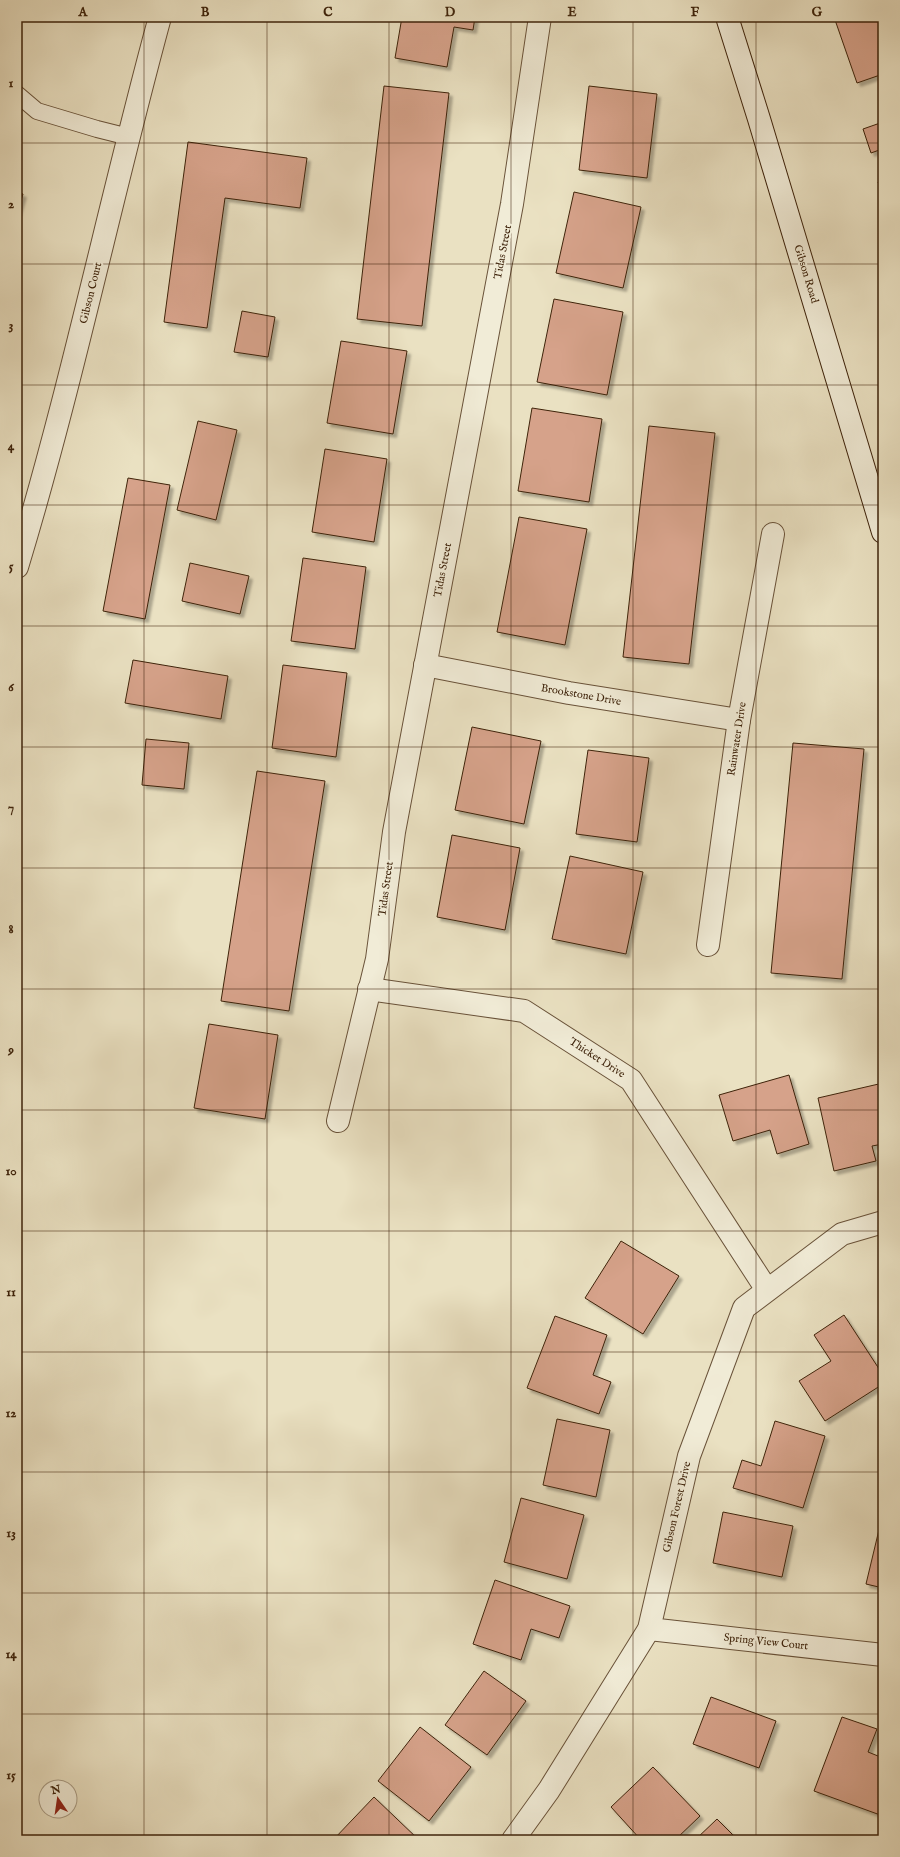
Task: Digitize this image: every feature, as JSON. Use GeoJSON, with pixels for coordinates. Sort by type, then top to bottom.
{"type":"FeatureCollection","features":[{"type":"Feature","properties":{"kind":"street","name":"Gibson Court"},"geometry":{"type":"LineString","coordinates":[[17,567],[23,532],[84,324],[160,17]]}},
{"type":"Feature","properties":{"kind":"street","name":"Tidas Street"},"geometry":{"type":"LineString","coordinates":[[338,1121],[376,959],[394,832],[512,204],[540,17]]}},
{"type":"Feature","properties":{"kind":"street","name":"Gibson Road"},"geometry":{"type":"LineString","coordinates":[[727,17],[883,532]]}},
{"type":"Feature","properties":{"kind":"street","name":"Rainwater Drive"},"geometry":{"type":"LineString","coordinates":[[708,945],[739,720],[773,534]]}},
{"type":"Feature","properties":{"kind":"street","name":"Brookstone Drive"},"geometry":{"type":"LineString","coordinates":[[425,665],[569,693],[739,720]]}},
{"type":"Feature","properties":{"kind":"street","name":"Thicket Drive"},"geometry":{"type":"LineString","coordinates":[[370,989],[524,1012],[631,1080],[767,1290]]}},
{"type":"Feature","properties":{"kind":"street","name":"Gibson Forest Drive"},"geometry":{"type":"LineString","coordinates":[[513,1840],[550,1790],[649,1629],[689,1456],[744,1308],[842,1234],[883,1222]]}},
{"type":"Feature","properties":{"kind":"street","name":"Spring View Court"},"geometry":{"type":"LineString","coordinates":[[649,1629],[883,1655]]}},
{"type":"Feature","properties":{"kind":"lane"},"geometry":{"type":"LineString","coordinates":[[17,94],[37,111],[97,130],[130,137]]}},
{"type":"Feature","properties":{"kind":"building"},"geometry":{"type":"Polygon","coordinates":[[[402,17],[475,17],[473,30],[454,27],[447,67],[395,58],[402,17]]]}},
{"type":"Feature","properties":{"kind":"building"},"geometry":{"type":"Polygon","coordinates":[[[834,17],[883,17],[883,74],[857,83],[834,17]]]}},
{"type":"Feature","properties":{"kind":"building"},"geometry":{"type":"Polygon","coordinates":[[[384,86],[449,93],[422,326],[357,319],[384,86]]]}},
{"type":"Feature","properties":{"kind":"building"},"geometry":{"type":"Polygon","coordinates":[[[589,86],[657,94],[647,178],[579,170],[589,86]]]}},
{"type":"Feature","properties":{"kind":"building"},"geometry":{"type":"Polygon","coordinates":[[[883,122],[883,151],[882,149],[871,153],[863,129],[883,122]]]}},
{"type":"Feature","properties":{"kind":"building"},"geometry":{"type":"Polygon","coordinates":[[[188,142],[307,158],[300,208],[225,198],[207,328],[164,322],[188,142]]]}},
{"type":"Feature","properties":{"kind":"building"},"geometry":{"type":"Polygon","coordinates":[[[883,180],[883,196],[878,182],[883,180]]]}},
{"type":"Feature","properties":{"kind":"building"},"geometry":{"type":"Polygon","coordinates":[[[17,192],[23,194],[17,214],[17,192]]]}},
{"type":"Feature","properties":{"kind":"building"},"geometry":{"type":"Polygon","coordinates":[[[574,192],[641,207],[623,288],[556,273],[574,192]]]}},
{"type":"Feature","properties":{"kind":"building"},"geometry":{"type":"Polygon","coordinates":[[[554,299],[623,312],[607,395],[537,382],[554,299]]]}},
{"type":"Feature","properties":{"kind":"building"},"geometry":{"type":"Polygon","coordinates":[[[242,311],[275,317],[268,357],[234,352],[242,311]]]}},
{"type":"Feature","properties":{"kind":"building"},"geometry":{"type":"Polygon","coordinates":[[[341,341],[407,351],[393,434],[327,423],[341,341]]]}},
{"type":"Feature","properties":{"kind":"building"},"geometry":{"type":"Polygon","coordinates":[[[532,408],[602,419],[589,502],[518,491],[532,408]]]}},
{"type":"Feature","properties":{"kind":"building"},"geometry":{"type":"Polygon","coordinates":[[[198,421],[237,430],[216,520],[177,510],[198,421]]]}},
{"type":"Feature","properties":{"kind":"building"},"geometry":{"type":"Polygon","coordinates":[[[649,426],[715,433],[689,664],[623,657],[649,426]]]}},
{"type":"Feature","properties":{"kind":"building"},"geometry":{"type":"Polygon","coordinates":[[[325,449],[387,459],[374,542],[312,532],[325,449]]]}},
{"type":"Feature","properties":{"kind":"building"},"geometry":{"type":"Polygon","coordinates":[[[128,478],[170,485],[145,619],[103,611],[128,478]]]}},
{"type":"Feature","properties":{"kind":"building"},"geometry":{"type":"Polygon","coordinates":[[[519,517],[587,529],[565,645],[497,632],[519,517]]]}},
{"type":"Feature","properties":{"kind":"building"},"geometry":{"type":"Polygon","coordinates":[[[303,558],[366,567],[355,649],[291,641],[303,558]]]}},
{"type":"Feature","properties":{"kind":"building"},"geometry":{"type":"Polygon","coordinates":[[[190,563],[249,576],[240,614],[182,601],[190,563]]]}},
{"type":"Feature","properties":{"kind":"building"},"geometry":{"type":"Polygon","coordinates":[[[133,660],[228,676],[221,719],[125,703],[133,660]]]}},
{"type":"Feature","properties":{"kind":"building"},"geometry":{"type":"Polygon","coordinates":[[[283,665],[347,673],[336,757],[272,748],[283,665]]]}},
{"type":"Feature","properties":{"kind":"building"},"geometry":{"type":"Polygon","coordinates":[[[472,727],[541,741],[524,824],[455,810],[472,727]]]}},
{"type":"Feature","properties":{"kind":"building"},"geometry":{"type":"Polygon","coordinates":[[[146,739],[189,743],[184,789],[142,785],[146,739]]]}},
{"type":"Feature","properties":{"kind":"building"},"geometry":{"type":"Polygon","coordinates":[[[793,743],[864,749],[842,979],[771,973],[793,743]]]}},
{"type":"Feature","properties":{"kind":"building"},"geometry":{"type":"Polygon","coordinates":[[[588,750],[649,758],[637,842],[576,834],[588,750]]]}},
{"type":"Feature","properties":{"kind":"building"},"geometry":{"type":"Polygon","coordinates":[[[257,771],[325,781],[289,1011],[221,1001],[257,771]]]}},
{"type":"Feature","properties":{"kind":"building"},"geometry":{"type":"Polygon","coordinates":[[[452,835],[520,848],[505,930],[437,917],[452,835]]]}},
{"type":"Feature","properties":{"kind":"building"},"geometry":{"type":"Polygon","coordinates":[[[570,856],[643,872],[626,954],[552,939],[570,856]]]}},
{"type":"Feature","properties":{"kind":"building"},"geometry":{"type":"Polygon","coordinates":[[[209,1024],[278,1035],[265,1119],[194,1108],[209,1024]]]}},
{"type":"Feature","properties":{"kind":"building"},"geometry":{"type":"Polygon","coordinates":[[[789,1075],[809,1144],[777,1154],[770,1130],[733,1141],[719,1095],[789,1075]]]}},
{"type":"Feature","properties":{"kind":"building"},"geometry":{"type":"Polygon","coordinates":[[[883,1083],[883,1144],[872,1146],[876,1161],[834,1171],[818,1098],[883,1083]]]}},
{"type":"Feature","properties":{"kind":"building"},"geometry":{"type":"Polygon","coordinates":[[[621,1241],[679,1276],[643,1334],[585,1298],[621,1241]]]}},
{"type":"Feature","properties":{"kind":"building"},"geometry":{"type":"Polygon","coordinates":[[[844,1315],[883,1375],[883,1384],[825,1421],[799,1381],[831,1361],[814,1335],[844,1315]]]}},
{"type":"Feature","properties":{"kind":"building"},"geometry":{"type":"Polygon","coordinates":[[[555,1316],[607,1335],[593,1375],[611,1382],[599,1414],[527,1388],[555,1316]]]}},
{"type":"Feature","properties":{"kind":"building"},"geometry":{"type":"Polygon","coordinates":[[[557,1419],[610,1430],[596,1497],[543,1485],[557,1419]]]}},
{"type":"Feature","properties":{"kind":"building"},"geometry":{"type":"Polygon","coordinates":[[[775,1421],[825,1436],[803,1508],[733,1488],[742,1460],[761,1466],[775,1421]]]}},
{"type":"Feature","properties":{"kind":"building"},"geometry":{"type":"Polygon","coordinates":[[[521,1498],[584,1515],[567,1579],[504,1562],[521,1498]]]}},
{"type":"Feature","properties":{"kind":"building"},"geometry":{"type":"Polygon","coordinates":[[[723,1512],[793,1526],[782,1577],[713,1563],[723,1512]]]}},
{"type":"Feature","properties":{"kind":"building"},"geometry":{"type":"Polygon","coordinates":[[[883,1513],[883,1588],[866,1584],[883,1513]]]}},
{"type":"Feature","properties":{"kind":"building"},"geometry":{"type":"Polygon","coordinates":[[[495,1580],[570,1606],[559,1638],[531,1629],[521,1660],[473,1644],[495,1580]]]}},
{"type":"Feature","properties":{"kind":"building"},"geometry":{"type":"Polygon","coordinates":[[[484,1671],[526,1701],[487,1755],[445,1725],[484,1671]]]}},
{"type":"Feature","properties":{"kind":"building"},"geometry":{"type":"Polygon","coordinates":[[[711,1697],[776,1721],[759,1768],[693,1744],[711,1697]]]}},
{"type":"Feature","properties":{"kind":"building"},"geometry":{"type":"Polygon","coordinates":[[[842,1717],[877,1729],[868,1752],[883,1758],[883,1816],[814,1791],[842,1717]]]}},
{"type":"Feature","properties":{"kind":"building"},"geometry":{"type":"Polygon","coordinates":[[[420,1727],[471,1767],[429,1821],[378,1781],[420,1727]]]}},
{"type":"Feature","properties":{"kind":"building"},"geometry":{"type":"Polygon","coordinates":[[[653,1767],[700,1816],[675,1840],[641,1840],[611,1807],[653,1767]]]}},
{"type":"Feature","properties":{"kind":"building"},"geometry":{"type":"Polygon","coordinates":[[[374,1797],[419,1840],[333,1840],[374,1797]]]}},
{"type":"Feature","properties":{"kind":"building"},"geometry":{"type":"Polygon","coordinates":[[[717,1819],[738,1840],[695,1840],[717,1819]]]}}]}
